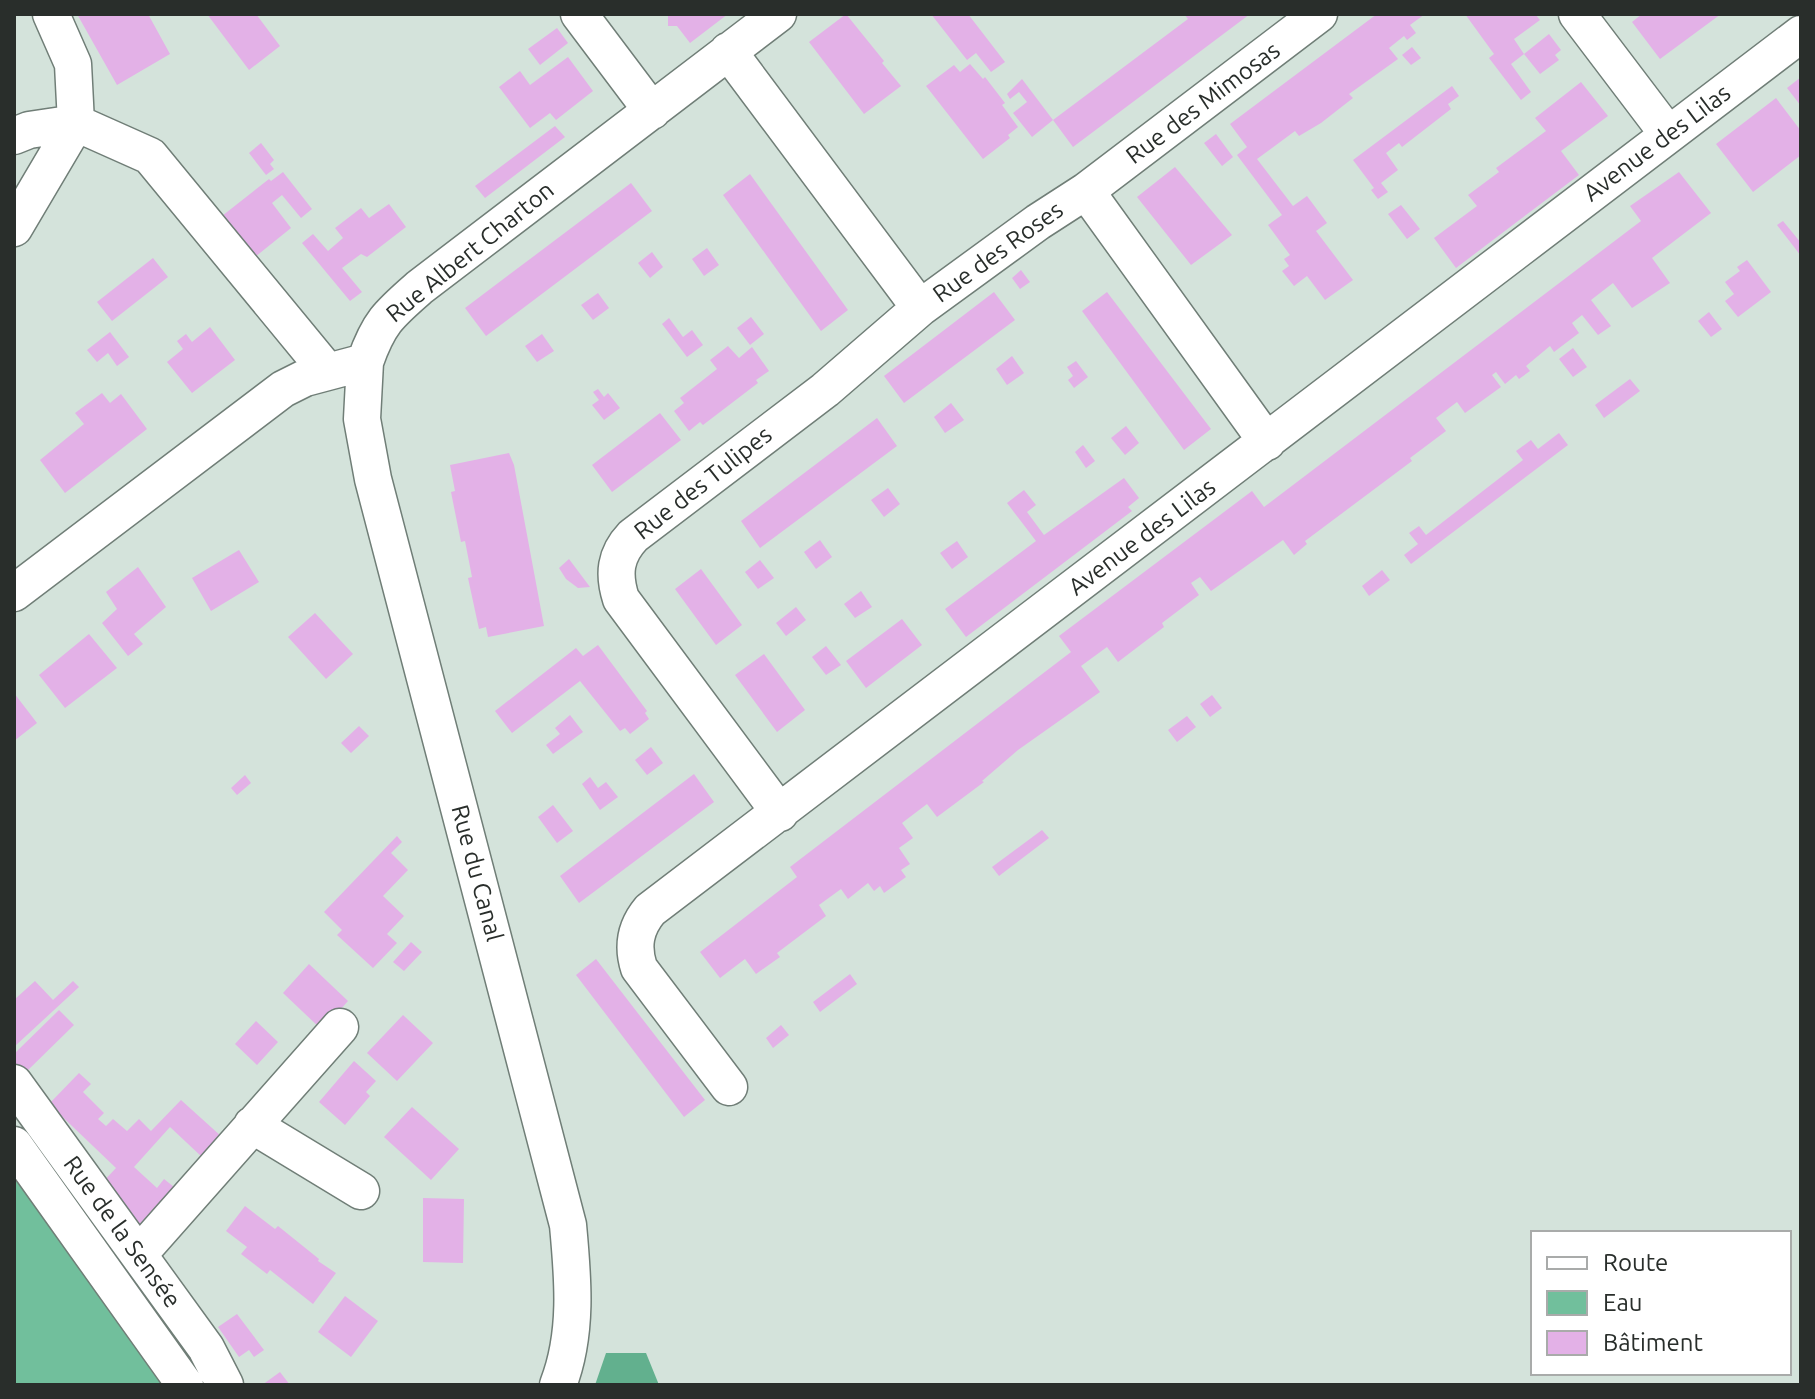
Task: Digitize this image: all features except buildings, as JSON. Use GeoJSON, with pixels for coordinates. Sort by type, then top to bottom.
{"type":"FeatureCollection","features":[{"type":"Feature","properties":{"kind":"street"},"geometry":{"type":"LineString","coordinates":[[14,228],[76,123],[73,64],[51,14]]}},
{"type":"Feature","properties":{"kind":"street"},"geometry":{"type":"LineString","coordinates":[[579,14],[652,111]]}},
{"type":"Feature","properties":{"kind":"street","name":"Rue Albert Charton"},"geometry":{"type":"LineString","coordinates":[[365,362],[383,320],[420,287],[778,14]]}},
{"type":"Feature","properties":{"kind":"street","name":"Rue des Mimosas"},"geometry":{"type":"LineString","coordinates":[[1086,191],[1319,14]]}},
{"type":"Feature","properties":{"kind":"street"},"geometry":{"type":"LineString","coordinates":[[1577,14],[1668,134]]}},
{"type":"Feature","properties":{"kind":"street","name":"Avenue des Lilas"},"geometry":{"type":"LineString","coordinates":[[729,1087],[639,968],[635,956],[637,931],[650,910],[1801,34]]}},
{"type":"Feature","properties":{"kind":"street","name":"Rue des Roses"},"geometry":{"type":"LineString","coordinates":[[728,51],[920,308],[1086,191],[1267,442]]}},
{"type":"Feature","properties":{"kind":"street"},"geometry":{"type":"LineString","coordinates":[[14,136],[29,130],[76,123],[150,156],[327,371]]}},
{"type":"Feature","properties":{"kind":"street","name":"Rue des Tulipes"},"geometry":{"type":"LineString","coordinates":[[780,813],[621,599],[616,573],[618,558],[633,536],[825,390],[920,308]]}},
{"type":"Feature","properties":{"kind":"street"},"geometry":{"type":"LineString","coordinates":[[14,593],[283,389],[305,378],[365,362]]}},
{"type":"Feature","properties":{"kind":"street","name":"Rue du Canal"},"geometry":{"type":"LineString","coordinates":[[365,362],[362,419],[373,479],[568,1225],[573,1303],[566,1361],[558,1385]]}},
{"type":"Feature","properties":{"kind":"street"},"geometry":{"type":"LineString","coordinates":[[139,1254],[340,1027]]}},
{"type":"Feature","properties":{"kind":"street","name":"Rue de la Sensée"},"geometry":{"type":"LineString","coordinates":[[14,1083],[206,1348],[225,1385]]}},
{"type":"Feature","properties":{"kind":"street"},"geometry":{"type":"LineString","coordinates":[[252,1125],[361,1191]]}},
{"type":"Feature","properties":{"kind":"street"},"geometry":{"type":"LineString","coordinates":[[14,1145],[185,1385]]}},
{"type":"Feature","properties":{"kind":"shaded area"},"geometry":{"type":"Polygon","coordinates":[[[606,1353],[646,1353],[659,1385],[595,1385],[606,1353]]]}},
{"type":"Feature","properties":{"kind":"water"},"geometry":{"type":"Polygon","coordinates":[[[14,1176],[165,1385],[14,1385],[14,1176]]]}}]}
